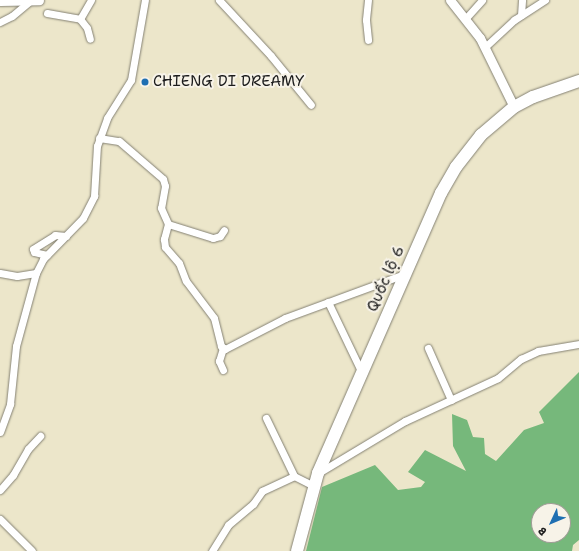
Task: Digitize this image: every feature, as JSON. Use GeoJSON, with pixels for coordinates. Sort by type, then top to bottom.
{"type":"FeatureCollection","features":[{"type":"Feature","properties":{"kind":"highway","name":"Quốc lộ 6"},"geometry":{"type":"LineString","coordinates":[[297,551],[318,473],[361,371],[407,272],[441,193],[456,167],[481,135],[514,107],[533,97],[579,81]]}},
{"type":"Feature","properties":{"kind":"street"},"geometry":{"type":"LineString","coordinates":[[0,2],[34,0]]}},
{"type":"Feature","properties":{"kind":"street"},"geometry":{"type":"LineString","coordinates":[[0,22],[12,16],[34,0]]}},
{"type":"Feature","properties":{"kind":"street"},"geometry":{"type":"LineString","coordinates":[[80,19],[91,0]]}},
{"type":"Feature","properties":{"kind":"street"},"geometry":{"type":"LineString","coordinates":[[0,432],[10,404],[16,346],[36,273],[47,255],[83,218],[94,196],[96,182],[95,155],[99,138],[107,118],[131,80],[145,0]]}},
{"type":"Feature","properties":{"kind":"street"},"geometry":{"type":"LineString","coordinates":[[218,0],[271,56],[310,105]]}},
{"type":"Feature","properties":{"kind":"street"},"geometry":{"type":"LineString","coordinates":[[368,0],[366,20],[368,40]]}},
{"type":"Feature","properties":{"kind":"street"},"geometry":{"type":"LineString","coordinates":[[450,0],[466,18],[485,47],[514,107]]}},
{"type":"Feature","properties":{"kind":"street"},"geometry":{"type":"LineString","coordinates":[[466,18],[482,0]]}},
{"type":"Feature","properties":{"kind":"street"},"geometry":{"type":"LineString","coordinates":[[522,0],[522,15]]}},
{"type":"Feature","properties":{"kind":"street"},"geometry":{"type":"LineString","coordinates":[[485,47],[522,15],[545,0]]}},
{"type":"Feature","properties":{"kind":"street"},"geometry":{"type":"LineString","coordinates":[[47,13],[80,19],[87,28],[90,39]]}},
{"type":"Feature","properties":{"kind":"street"},"geometry":{"type":"LineString","coordinates":[[99,138],[119,141],[163,179],[165,186],[161,208],[168,224],[164,244],[177,260],[186,281],[214,318],[223,348],[220,361],[223,370]]}},
{"type":"Feature","properties":{"kind":"street"},"geometry":{"type":"LineString","coordinates":[[168,224],[213,238],[220,236],[224,230]]}},
{"type":"Feature","properties":{"kind":"street"},"geometry":{"type":"LineString","coordinates":[[47,255],[34,252],[32,249],[55,235],[66,236]]}},
{"type":"Feature","properties":{"kind":"street"},"geometry":{"type":"LineString","coordinates":[[223,348],[231,348],[274,322],[407,272]]}},
{"type":"Feature","properties":{"kind":"street"},"geometry":{"type":"LineString","coordinates":[[0,273],[17,276],[36,273]]}},
{"type":"Feature","properties":{"kind":"street"},"geometry":{"type":"LineString","coordinates":[[328,302],[361,371]]}},
{"type":"Feature","properties":{"kind":"street"},"geometry":{"type":"LineString","coordinates":[[318,473],[400,423],[498,378],[521,358],[538,351],[579,344]]}},
{"type":"Feature","properties":{"kind":"street"},"geometry":{"type":"LineString","coordinates":[[428,348],[451,400]]}},
{"type":"Feature","properties":{"kind":"street"},"geometry":{"type":"LineString","coordinates":[[266,418],[294,476],[314,486]]}},
{"type":"Feature","properties":{"kind":"street"},"geometry":{"type":"LineString","coordinates":[[0,490],[13,475],[28,448],[40,436]]}},
{"type":"Feature","properties":{"kind":"street"},"geometry":{"type":"LineString","coordinates":[[212,551],[228,526],[253,504],[262,491],[294,476]]}},
{"type":"Feature","properties":{"kind":"street"},"geometry":{"type":"LineString","coordinates":[[0,519],[32,551]]}},
{"type":"Feature","properties":{"kind":"green space"},"geometry":{"type":"Polygon","coordinates":[[[579,372],[579,540],[573,545],[572,551],[306,551],[322,487],[375,465],[398,490],[421,487],[425,482],[408,472],[425,450],[466,471],[453,446],[452,414],[467,420],[473,437],[484,438],[485,454],[496,461],[524,430],[544,423],[539,412],[579,372]]]}},
{"type":"Feature","properties":{"kind":"place","name":"CHIENG DI DREAMY"},"geometry":{"type":"Point","coordinates":[145,82]}}]}
